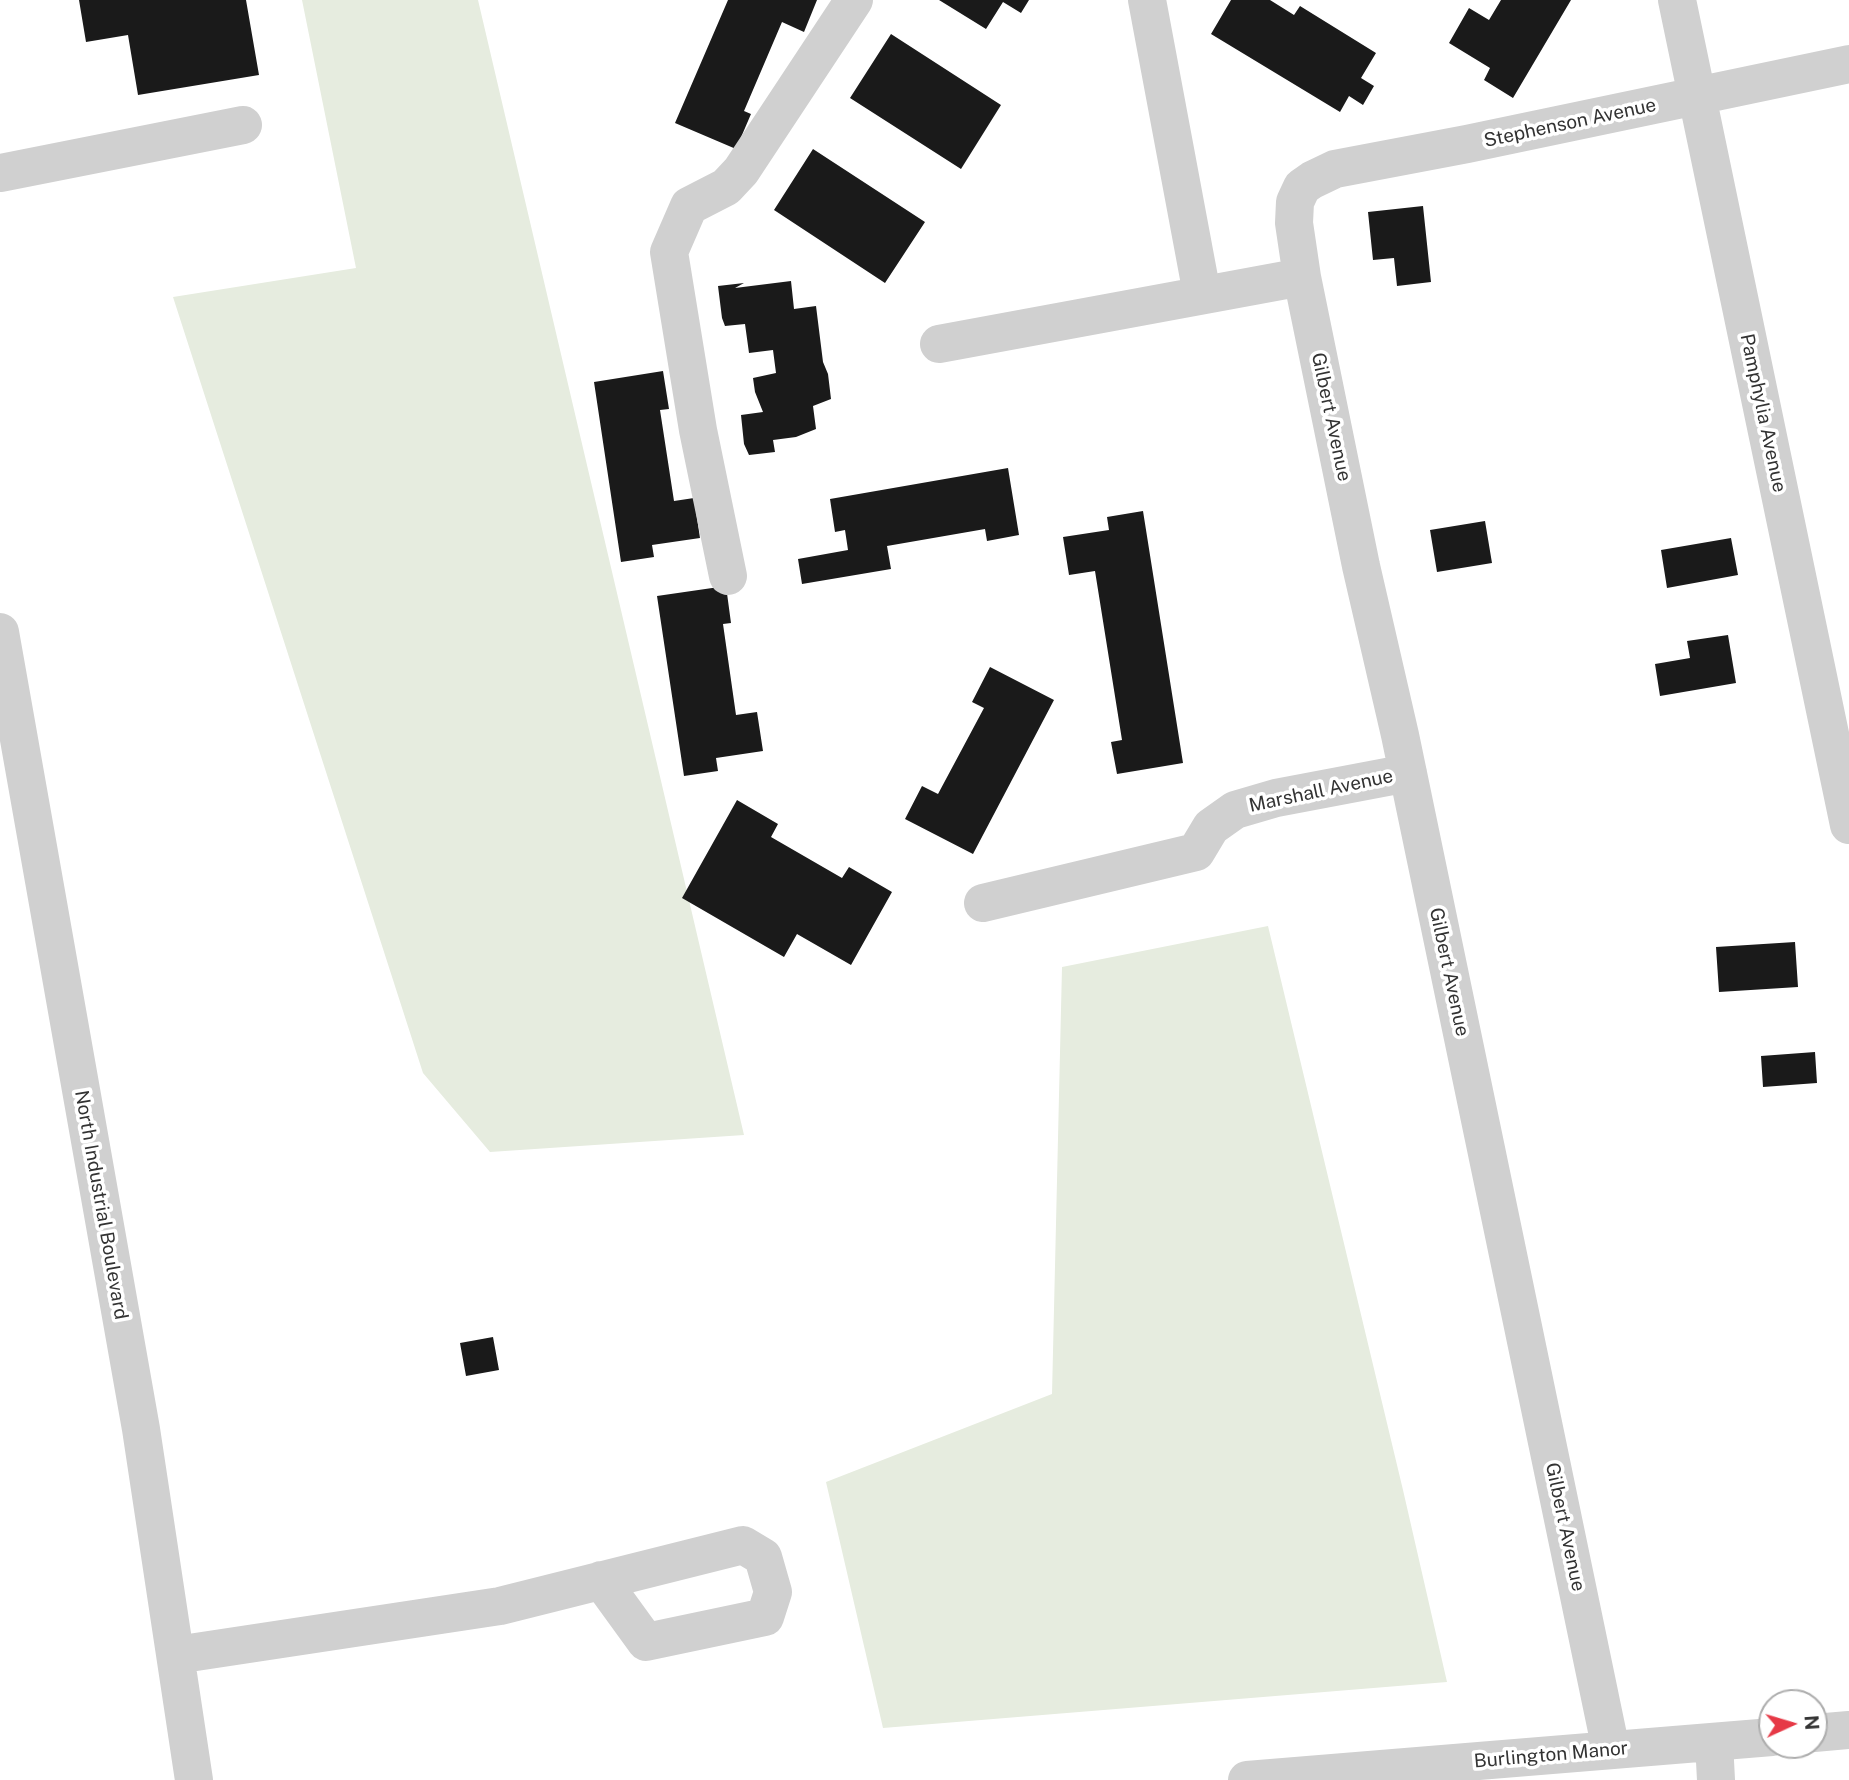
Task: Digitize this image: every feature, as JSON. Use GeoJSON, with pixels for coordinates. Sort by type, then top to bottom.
{"type":"FeatureCollection","features":[{"type":"Feature","properties":{"kind":"street"},"geometry":{"type":"LineString","coordinates":[[729,576],[698,430],[668,252],[689,206],[726,187],[741,171],[854,0]]}},
{"type":"Feature","properties":{"kind":"street"},"geometry":{"type":"LineString","coordinates":[[1147,0],[1202,295]]}},
{"type":"Feature","properties":{"kind":"street","name":"Pamphylia Avenue"},"geometry":{"type":"LineString","coordinates":[[1677,0],[1849,825]]}},
{"type":"Feature","properties":{"kind":"street","name":"Stephenson Avenue"},"geometry":{"type":"LineString","coordinates":[[1299,194],[1302,187],[1312,180],[1335,169],[1849,64]]}},
{"type":"Feature","properties":{"kind":"street"},"geometry":{"type":"LineString","coordinates":[[0,173],[243,125]]}},
{"type":"Feature","properties":{"kind":"street","name":"Gilbert Avenue"},"geometry":{"type":"LineString","coordinates":[[1299,194],[1295,202],[1294,223],[1302,277],[1611,1750]]}},
{"type":"Feature","properties":{"kind":"street"},"geometry":{"type":"LineString","coordinates":[[939,344],[1302,277]]}},
{"type":"Feature","properties":{"kind":"street","name":"North Industrial Boulevard"},"geometry":{"type":"LineString","coordinates":[[0,632],[141,1429],[194,1780]]}},
{"type":"Feature","properties":{"kind":"street","name":"Marshall Avenue"},"geometry":{"type":"LineString","coordinates":[[983,902],[1196,852],[1211,827],[1234,810],[1408,773]]}},
{"type":"Feature","properties":{"kind":"street"},"geometry":{"type":"LineString","coordinates":[[176,1655],[500,1606],[601,1580]]}},
{"type":"Feature","properties":{"kind":"street"},"geometry":{"type":"LineString","coordinates":[[1828,1732],[1849,1730]]}},
{"type":"Feature","properties":{"kind":"street","name":"Burlington Manor"},"geometry":{"type":"LineString","coordinates":[[1247,1780],[1758,1738]]}},
{"type":"Feature","properties":{"kind":"street"},"geometry":{"type":"LineString","coordinates":[[1714,1742],[1716,1780]]}},
{"type":"Feature","properties":{"kind":"shaded area"},"geometry":{"type":"Polygon","coordinates":[[[302,0],[478,0],[744,1135],[490,1152],[423,1073],[173,297],[356,268],[302,0]]]}},
{"type":"Feature","properties":{"kind":"shaded area"},"geometry":{"type":"Polygon","coordinates":[[[1268,926],[1447,1682],[883,1728],[826,1482],[1052,1394],[1062,967],[1268,926]]]}},
{"type":"Feature","properties":{"kind":"building"},"geometry":{"type":"Polygon","coordinates":[[[79,0],[246,0],[259,75],[138,95],[128,35],[86,42],[79,0]]]}},
{"type":"Feature","properties":{"kind":"building"},"geometry":{"type":"Polygon","coordinates":[[[728,0],[817,0],[804,32],[782,22],[744,111],[751,114],[736,149],[675,123],[728,0]]]}},
{"type":"Feature","properties":{"kind":"building"},"geometry":{"type":"Polygon","coordinates":[[[939,0],[1029,0],[1021,13],[1003,2],[986,29],[939,0]]]}},
{"type":"Feature","properties":{"kind":"building"},"geometry":{"type":"Polygon","coordinates":[[[1231,0],[1270,0],[1294,15],[1300,6],[1376,53],[1361,78],[1374,86],[1363,105],[1349,96],[1340,112],[1211,34],[1231,0]]]}},
{"type":"Feature","properties":{"kind":"building"},"geometry":{"type":"Polygon","coordinates":[[[1501,0],[1571,0],[1513,98],[1484,80],[1490,68],[1449,43],[1469,8],[1489,20],[1501,0]]]}},
{"type":"Feature","properties":{"kind":"building"},"geometry":{"type":"Polygon","coordinates":[[[891,34],[1001,105],[961,169],[850,98],[891,34]]]}},
{"type":"Feature","properties":{"kind":"building"},"geometry":{"type":"Polygon","coordinates":[[[813,149],[925,222],[885,283],[774,210],[813,149]]]}},
{"type":"Feature","properties":{"kind":"building"},"geometry":{"type":"Polygon","coordinates":[[[1423,206],[1431,282],[1397,286],[1394,258],[1373,260],[1368,212],[1423,206]]]}},
{"type":"Feature","properties":{"kind":"building"},"geometry":{"type":"Polygon","coordinates":[[[791,281],[794,309],[816,306],[831,399],[813,406],[816,429],[796,437],[773,440],[775,452],[749,455],[744,444],[741,415],[763,412],[753,378],[776,373],[773,350],[749,353],[745,324],[725,326],[718,286],[744,283],[735,288],[791,281]]]}},
{"type":"Feature","properties":{"kind":"building"},"geometry":{"type":"Polygon","coordinates":[[[663,371],[669,409],[660,410],[674,501],[694,498],[700,538],[652,545],[654,557],[621,562],[594,382],[663,371]]]}},
{"type":"Feature","properties":{"kind":"building"},"geometry":{"type":"Polygon","coordinates":[[[1008,468],[1019,535],[987,541],[985,529],[887,546],[891,569],[802,584],[798,559],[848,550],[845,530],[835,532],[830,499],[1008,468]]]}},
{"type":"Feature","properties":{"kind":"building"},"geometry":{"type":"Polygon","coordinates":[[[1143,511],[1183,763],[1117,774],[1111,742],[1122,740],[1095,571],[1069,575],[1063,537],[1109,530],[1107,517],[1143,511]]]}},
{"type":"Feature","properties":{"kind":"building"},"geometry":{"type":"Polygon","coordinates":[[[1485,521],[1492,563],[1437,572],[1430,530],[1485,521]]]}},
{"type":"Feature","properties":{"kind":"building"},"geometry":{"type":"Polygon","coordinates":[[[1731,538],[1738,575],[1667,588],[1661,550],[1731,538]]]}},
{"type":"Feature","properties":{"kind":"building"},"geometry":{"type":"Polygon","coordinates":[[[726,586],[731,623],[723,624],[736,715],[757,712],[763,751],[716,758],[718,771],[684,776],[657,596],[726,586]]]}},
{"type":"Feature","properties":{"kind":"building"},"geometry":{"type":"Polygon","coordinates":[[[1728,635],[1736,683],[1660,696],[1655,664],[1690,658],[1687,641],[1728,635]]]}},
{"type":"Feature","properties":{"kind":"building"},"geometry":{"type":"Polygon","coordinates":[[[990,667],[1054,700],[973,854],[905,819],[922,786],[938,794],[984,708],[972,702],[990,667]]]}},
{"type":"Feature","properties":{"kind":"building"},"geometry":{"type":"Polygon","coordinates":[[[737,800],[778,824],[771,837],[842,878],[849,867],[892,892],[851,965],[797,934],[784,957],[682,898],[737,800]]]}},
{"type":"Feature","properties":{"kind":"building"},"geometry":{"type":"Polygon","coordinates":[[[1795,942],[1798,987],[1719,992],[1716,947],[1795,942]]]}},
{"type":"Feature","properties":{"kind":"building"},"geometry":{"type":"Polygon","coordinates":[[[1815,1052],[1817,1083],[1763,1087],[1761,1056],[1815,1052]]]}},
{"type":"Feature","properties":{"kind":"building"},"geometry":{"type":"Polygon","coordinates":[[[493,1337],[499,1370],[466,1376],[460,1343],[493,1337]]]}}]}
